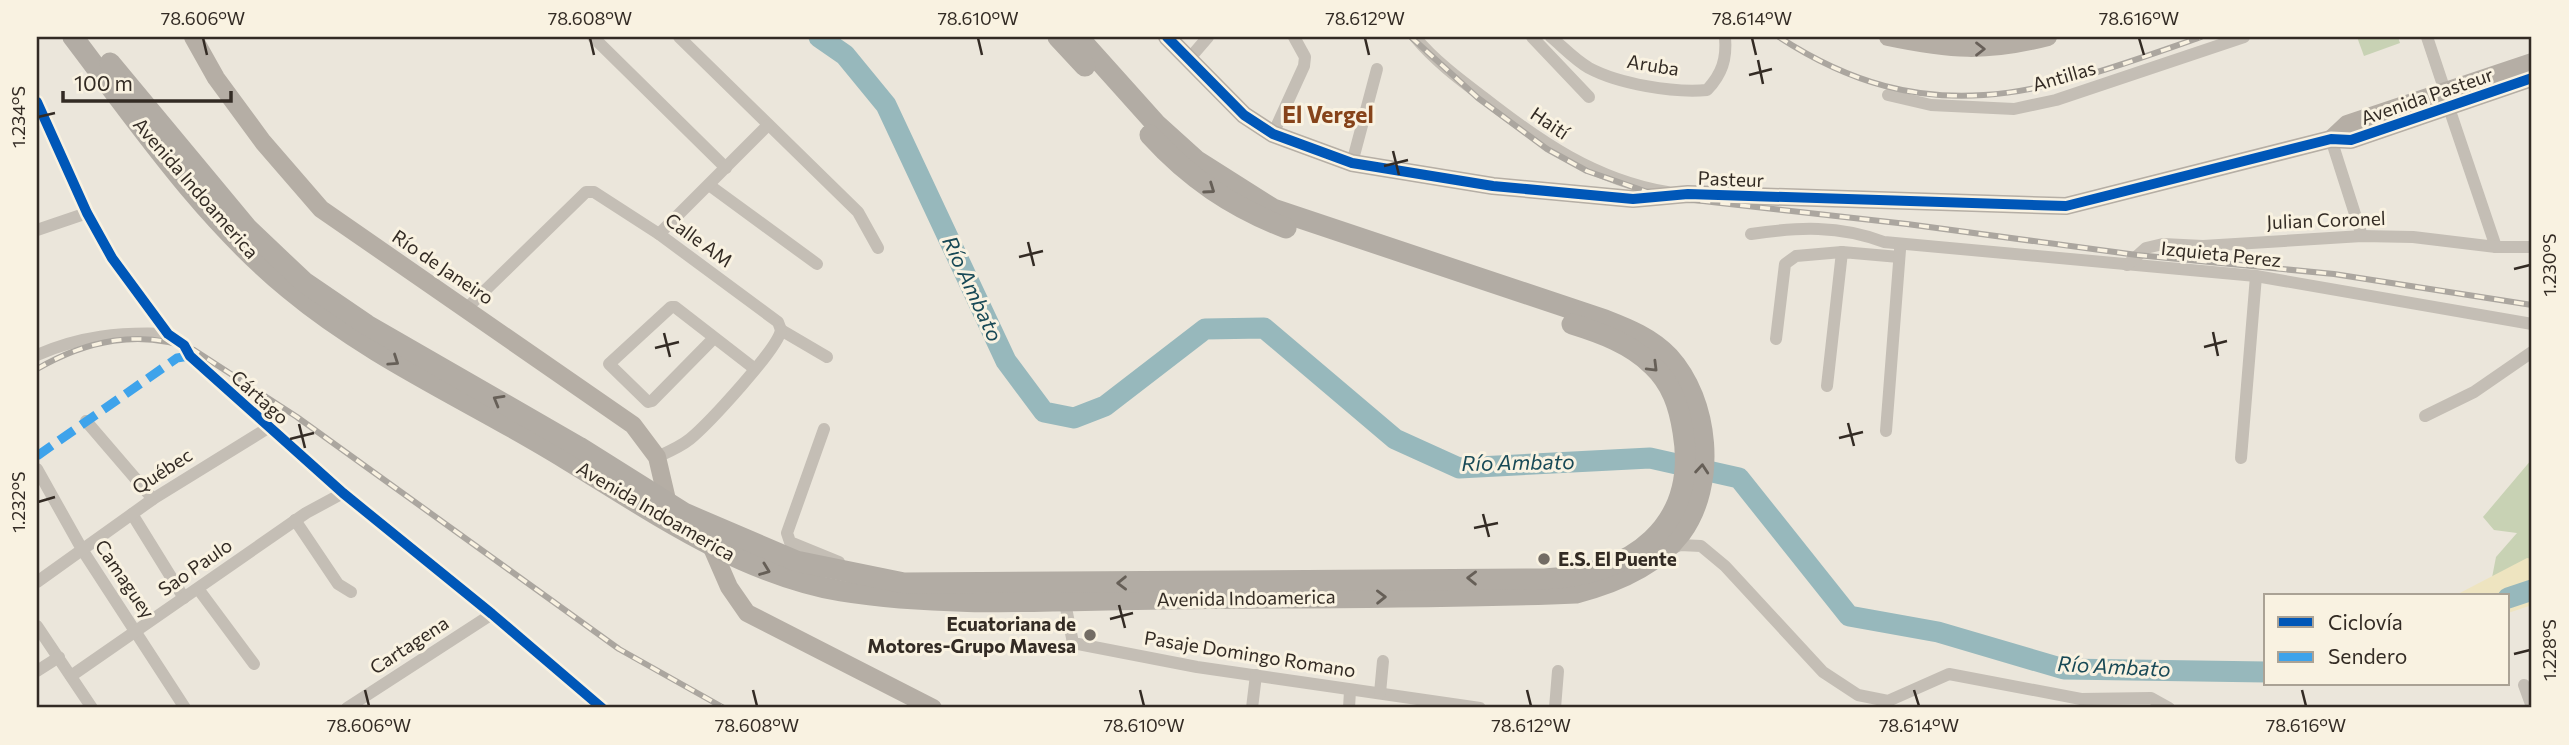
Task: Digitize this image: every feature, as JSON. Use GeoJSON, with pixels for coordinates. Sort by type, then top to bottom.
{"type":"FeatureCollection","features":[{"type":"Feature","properties":{"kind":"main road","name":"Avenida Indoamerica"},"geometry":{"type":"LineString","coordinates":[[72,37],[197,195],[243,247],[291,291],[400,366],[664,510],[820,567],[904,583],[993,584],[1063,592],[1576,593],[1626,577],[1658,555],[1675,527],[1697,501],[1703,472],[1703,446],[1689,384],[1668,356],[1637,332],[1600,326],[1246,212],[1205,186],[1169,157],[1058,37]]}},
{"type":"Feature","properties":{"kind":"main road","name":"Avenida Indoamerica"},"geometry":{"type":"LineString","coordinates":[[90,37],[248,229],[304,282],[367,325],[579,447],[712,548],[774,573],[839,590],[906,598],[1577,578],[1625,560],[1675,527]]}},
{"type":"Feature","properties":{"kind":"main road","name":"Avenida Indoamerica"},"geometry":{"type":"LineString","coordinates":[[1078,37],[1156,124],[1197,161],[1273,209],[1600,326]]}},
{"type":"Feature","properties":{"kind":"street","name":"Río de Janeiro"},"geometry":{"type":"LineString","coordinates":[[194,37],[216,78],[262,142],[321,209],[467,307],[633,425],[657,457],[664,510]]}},
{"type":"Feature","properties":{"kind":"street"},"geometry":{"type":"LineString","coordinates":[[593,37],[726,168]]}},
{"type":"Feature","properties":{"kind":"street"},"geometry":{"type":"LineString","coordinates":[[679,37],[858,212],[878,248]]}},
{"type":"Feature","properties":{"kind":"street"},"geometry":{"type":"LineString","coordinates":[[1095,37],[1097,58]]}},
{"type":"Feature","properties":{"kind":"street","name":"Pasteur"},"geometry":{"type":"LineString","coordinates":[[1167,37],[1244,115],[1273,134],[1352,163],[1493,186],[1633,199],[1688,194],[2066,206],[2331,139]]}},
{"type":"Feature","properties":{"kind":"street"},"geometry":{"type":"LineString","coordinates":[[1189,59],[1208,37]]}},
{"type":"Feature","properties":{"kind":"street"},"geometry":{"type":"LineString","coordinates":[[1273,134],[1304,66],[1305,57],[1294,37]]}},
{"type":"Feature","properties":{"kind":"street","name":"Haití"},"geometry":{"type":"LineString","coordinates":[[1415,37],[1467,85],[1570,159],[1626,181],[1688,194]]}},
{"type":"Feature","properties":{"kind":"street"},"geometry":{"type":"LineString","coordinates":[[1532,37],[1589,97]]}},
{"type":"Feature","properties":{"kind":"street","name":"Aruba"},"geometry":{"type":"LineString","coordinates":[[1551,37],[1588,67],[1628,83],[1693,91],[1707,90],[1716,80],[1727,54],[1725,37]]}},
{"type":"Feature","properties":{"kind":"street"},"geometry":{"type":"LineString","coordinates":[[1888,37],[1933,47],[1967,49],[1996,49],[2048,37]]}},
{"type":"Feature","properties":{"kind":"street","name":"Antillas"},"geometry":{"type":"LineString","coordinates":[[1888,95],[1944,106],[2014,109],[2056,100],[2245,37]]}},
{"type":"Feature","properties":{"kind":"street"},"geometry":{"type":"LineString","coordinates":[[2427,37],[2496,247]]}},
{"type":"Feature","properties":{"kind":"street","name":"Avenida Pasteur"},"geometry":{"type":"LineString","coordinates":[[2447,100],[2532,62]]}},
{"type":"Feature","properties":{"kind":"street"},"geometry":{"type":"LineString","coordinates":[[1352,163],[1377,69]]}},
{"type":"Feature","properties":{"kind":"street","name":"Avenida Pasteur"},"geometry":{"type":"LineString","coordinates":[[2331,139],[2347,124],[2532,78]]}},
{"type":"Feature","properties":{"kind":"street","name":"Cártago"},"geometry":{"type":"LineString","coordinates":[[37,102],[87,213],[112,258],[167,334],[184,345],[190,356],[343,493],[602,708]]}},
{"type":"Feature","properties":{"kind":"street"},"geometry":{"type":"LineString","coordinates":[[659,234],[768,125]]}},
{"type":"Feature","properties":{"kind":"street"},"geometry":{"type":"LineString","coordinates":[[2331,139],[2362,236]]}},
{"type":"Feature","properties":{"kind":"street"},"geometry":{"type":"LineString","coordinates":[[709,186],[817,264]]}},
{"type":"Feature","properties":{"kind":"street","name":"Calle AM"},"geometry":{"type":"LineString","coordinates":[[467,307],[586,192],[594,192],[659,234],[778,321],[781,330],[827,357]]}},
{"type":"Feature","properties":{"kind":"street"},"geometry":{"type":"LineString","coordinates":[[37,230],[87,213]]}},
{"type":"Feature","properties":{"kind":"street","name":"Izquieta Perez"},"geometry":{"type":"LineString","coordinates":[[1751,234],[1824,227],[1902,243],[2256,276],[2532,324]]}},
{"type":"Feature","properties":{"kind":"street","name":"Julian Coronel"},"geometry":{"type":"LineString","coordinates":[[2127,265],[2146,248],[2163,244],[2203,246],[2362,236],[2413,237],[2496,247],[2532,247]]}},
{"type":"Feature","properties":{"kind":"street"},"geometry":{"type":"LineString","coordinates":[[1886,431],[1902,243]]}},
{"type":"Feature","properties":{"kind":"street"},"geometry":{"type":"LineString","coordinates":[[1776,339],[1785,264],[1796,256],[1842,252],[1899,257]]}},
{"type":"Feature","properties":{"kind":"street"},"geometry":{"type":"LineString","coordinates":[[1827,386],[1842,252]]}},
{"type":"Feature","properties":{"kind":"street"},"geometry":{"type":"LineString","coordinates":[[2241,458],[2256,276]]}},
{"type":"Feature","properties":{"kind":"street"},"geometry":{"type":"LineString","coordinates":[[714,338],[648,402],[609,364],[671,307],[714,338],[755,369]]}},
{"type":"Feature","properties":{"kind":"street"},"geometry":{"type":"LineString","coordinates":[[657,457],[691,439],[755,369],[780,338],[781,330]]}},
{"type":"Feature","properties":{"kind":"street"},"geometry":{"type":"LineString","coordinates":[[37,355],[71,340],[125,332],[167,334]]}},
{"type":"Feature","properties":{"kind":"street"},"geometry":{"type":"LineString","coordinates":[[2425,416],[2474,392],[2532,352]]}},
{"type":"Feature","properties":{"kind":"street"},"geometry":{"type":"LineString","coordinates":[[86,421],[153,499]]}},
{"type":"Feature","properties":{"kind":"street","name":"Québec"},"geometry":{"type":"LineString","coordinates":[[37,582],[153,499],[268,428]]}},
{"type":"Feature","properties":{"kind":"street"},"geometry":{"type":"LineString","coordinates":[[824,429],[788,523],[790,542],[859,568],[922,577],[985,578],[993,584]]}},
{"type":"Feature","properties":{"kind":"street","name":"Camaguey"},"geometry":{"type":"LineString","coordinates":[[37,469],[83,551],[185,708]]}},
{"type":"Feature","properties":{"kind":"street","name":"Sao Paulo"},"geometry":{"type":"LineString","coordinates":[[71,676],[199,590],[295,520],[343,493]]}},
{"type":"Feature","properties":{"kind":"street","name":"Camaguey"},"geometry":{"type":"LineString","coordinates":[[132,514],[184,598]]}},
{"type":"Feature","properties":{"kind":"street"},"geometry":{"type":"LineString","coordinates":[[295,520],[338,584],[351,592]]}},
{"type":"Feature","properties":{"kind":"street"},"geometry":{"type":"LineString","coordinates":[[1658,555],[1679,545],[1701,546],[1725,566],[1824,672],[1858,695],[1888,701],[1949,674],[2081,699],[2151,698],[2169,708]]}},
{"type":"Feature","properties":{"kind":"street"},"geometry":{"type":"LineString","coordinates":[[712,548],[729,587],[747,613],[933,708]]}},
{"type":"Feature","properties":{"kind":"street"},"geometry":{"type":"LineString","coordinates":[[199,590],[254,664]]}},
{"type":"Feature","properties":{"kind":"street","name":"Pasaje Domingo Romano"},"geometry":{"type":"LineString","coordinates":[[1063,592],[1073,643],[1350,691],[1380,693],[1401,703],[1480,708]]}},
{"type":"Feature","properties":{"kind":"street","name":"Cartagena"},"geometry":{"type":"LineString","coordinates":[[347,708],[365,703],[492,614]]}},
{"type":"Feature","properties":{"kind":"street"},"geometry":{"type":"LineString","coordinates":[[37,626],[92,708]]}},
{"type":"Feature","properties":{"kind":"street"},"geometry":{"type":"LineString","coordinates":[[37,671],[59,657]]}},
{"type":"Feature","properties":{"kind":"street"},"geometry":{"type":"LineString","coordinates":[[1380,693],[1383,661]]}},
{"type":"Feature","properties":{"kind":"street"},"geometry":{"type":"LineString","coordinates":[[1555,708],[1558,671]]}},
{"type":"Feature","properties":{"kind":"street"},"geometry":{"type":"LineString","coordinates":[[1252,708],[1256,675]]}},
{"type":"Feature","properties":{"kind":"street"},"geometry":{"type":"LineString","coordinates":[[2524,685],[2532,707]]}},
{"type":"Feature","properties":{"kind":"street"},"geometry":{"type":"LineString","coordinates":[[1349,708],[1350,691]]}},
{"type":"Feature","properties":{"kind":"green space"},"geometry":{"type":"Polygon","coordinates":[[[2357,37],[2398,37],[2400,43],[2364,56],[2357,37]]]}},
{"type":"Feature","properties":{"kind":"green space"},"geometry":{"type":"Polygon","coordinates":[[[2532,459],[2532,584],[2489,593],[2496,557],[2517,533],[2494,530],[2483,517],[2532,459]]]}},
{"type":"Feature","properties":{"kind":"sand"},"geometry":{"type":"Polygon","coordinates":[[[2527,558],[2532,559],[2532,605],[2510,612],[2510,594],[2458,594],[2527,558]]]}},
{"type":"Feature","properties":{"kind":"waterway","name":"Río Ambato"},"geometry":{"type":"LineString","coordinates":[[819,37],[845,55],[886,105],[1006,361],[1044,412],[1074,418],[1105,406],[1205,329],[1264,328],[1395,439],[1459,468],[1650,458],[1739,478],[1849,616],[1938,632],[2064,669],[2264,672]]}},
{"type":"Feature","properties":{"kind":"waterway","name":"Río Ambato"},"geometry":{"type":"LineString","coordinates":[[2510,597],[2532,590]]}},
{"type":"Feature","properties":{"kind":"railway"},"geometry":{"type":"LineString","coordinates":[[1411,37],[1478,98],[1547,149],[1587,171],[1659,196],[1907,224],[2137,255],[2334,274],[2532,305]]}},
{"type":"Feature","properties":{"kind":"railway"},"geometry":{"type":"LineString","coordinates":[[1779,37],[1834,68],[1887,86],[1938,95],[1988,95],[2039,87],[2091,74],[2201,37]]}},
{"type":"Feature","properties":{"kind":"railway"},"geometry":{"type":"LineString","coordinates":[[37,369],[74,351],[114,341],[154,340],[194,350],[297,417],[619,649],[724,708]]}},
{"type":"Feature","properties":{"kind":"marked path"},"geometry":{"type":"LineString","coordinates":[[37,456],[177,358],[190,356]]}},
{"type":"Feature","properties":{"kind":"cycle path"},"geometry":{"type":"LineString","coordinates":[[1167,37],[1244,115],[1273,134],[1352,163],[1493,186],[1633,199],[1688,194],[2066,206],[2331,139],[2351,140],[2532,78]]}},
{"type":"Feature","properties":{"kind":"cycle path"},"geometry":{"type":"LineString","coordinates":[[37,102],[87,213],[112,258],[168,334],[184,345],[190,356],[343,493],[602,708]]}},
{"type":"Feature","properties":{"kind":"place","name":"E.S. El Puente"},"geometry":{"type":"Point","coordinates":[1544,559]}},
{"type":"Feature","properties":{"kind":"place","name":"Ecuatoriana de Motores-Grupo Mavesa"},"geometry":{"type":"Point","coordinates":[1090,635]}},
{"type":"Feature","properties":{"kind":"district","name":"El Vergel"},"geometry":{"type":"Point","coordinates":[1328,115]}}]}
